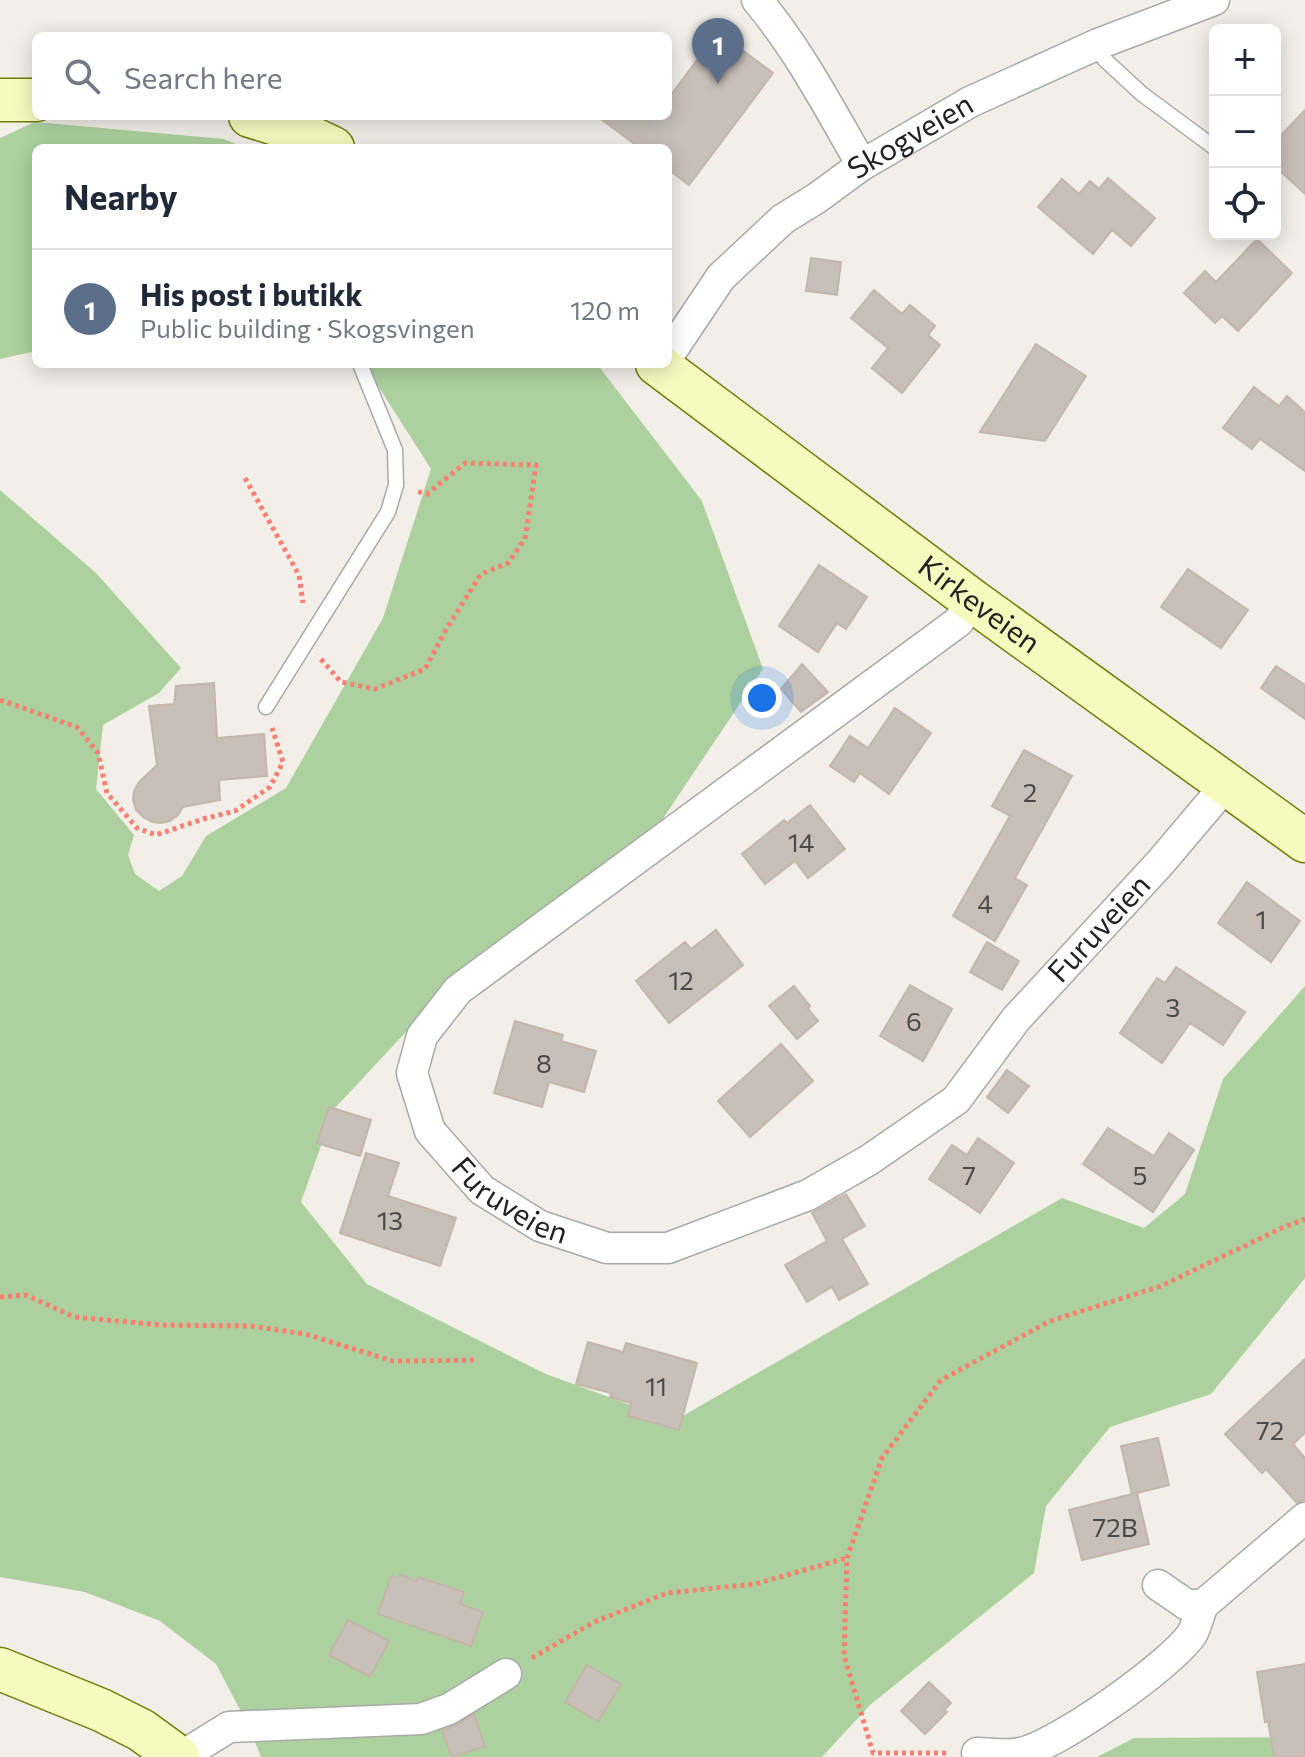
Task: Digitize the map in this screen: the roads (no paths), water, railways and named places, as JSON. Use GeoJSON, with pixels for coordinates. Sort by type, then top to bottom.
{"type":"FeatureCollection","features":[{"type":"Feature","properties":{"kind":"main road"},"geometry":{"type":"LineString","coordinates":[[0,100],[32,100]]}},
{"type":"Feature","properties":{"kind":"main road"},"geometry":{"type":"LineString","coordinates":[[263,120],[325,144]]}},
{"type":"Feature","properties":{"kind":"main road","name":"Kirkeveien"},"geometry":{"type":"LineString","coordinates":[[669,368],[973,601],[1305,841]]}},
{"type":"Feature","properties":{"kind":"main road"},"geometry":{"type":"LineString","coordinates":[[0,1669],[115,1717],[141,1730],[178,1757]]}},
{"type":"Feature","properties":{"kind":"street"},"geometry":{"type":"LineString","coordinates":[[757,0],[796,53],[862,165]]}},
{"type":"Feature","properties":{"kind":"street","name":"Skogveien"},"geometry":{"type":"LineString","coordinates":[[672,348],[721,277],[783,219],[862,165],[970,102],[1098,44],[1214,0]]}},
{"type":"Feature","properties":{"kind":"street","name":"Furuveien"},"geometry":{"type":"LineString","coordinates":[[973,601],[958,622],[458,990],[422,1036],[412,1073],[430,1131],[482,1190],[540,1226],[607,1248],[668,1248],[808,1195],[869,1160],[956,1100],[1016,1019],[1160,863],[1226,785]]}},
{"type":"Feature","properties":{"kind":"street"},"geometry":{"type":"LineString","coordinates":[[977,1753],[1020,1753],[1052,1742],[1141,1681],[1177,1651],[1193,1632],[1203,1605],[1305,1518]]}},
{"type":"Feature","properties":{"kind":"street"},"geometry":{"type":"LineString","coordinates":[[1158,1585],[1187,1605],[1203,1605]]}},
{"type":"Feature","properties":{"kind":"street"},"geometry":{"type":"LineString","coordinates":[[186,1757],[229,1727],[421,1719],[449,1709],[506,1674]]}},
{"type":"Feature","properties":{"kind":"lane"},"geometry":{"type":"LineString","coordinates":[[1098,44],[1104,59],[1142,94],[1209,144]]}},
{"type":"Feature","properties":{"kind":"lane"},"geometry":{"type":"LineString","coordinates":[[266,707],[388,512],[396,485],[395,450],[362,368]]}},
{"type":"Feature","properties":{"kind":"place","name":"His post i butikk"},"geometry":{"type":"Point","coordinates":[718,84]}}]}
